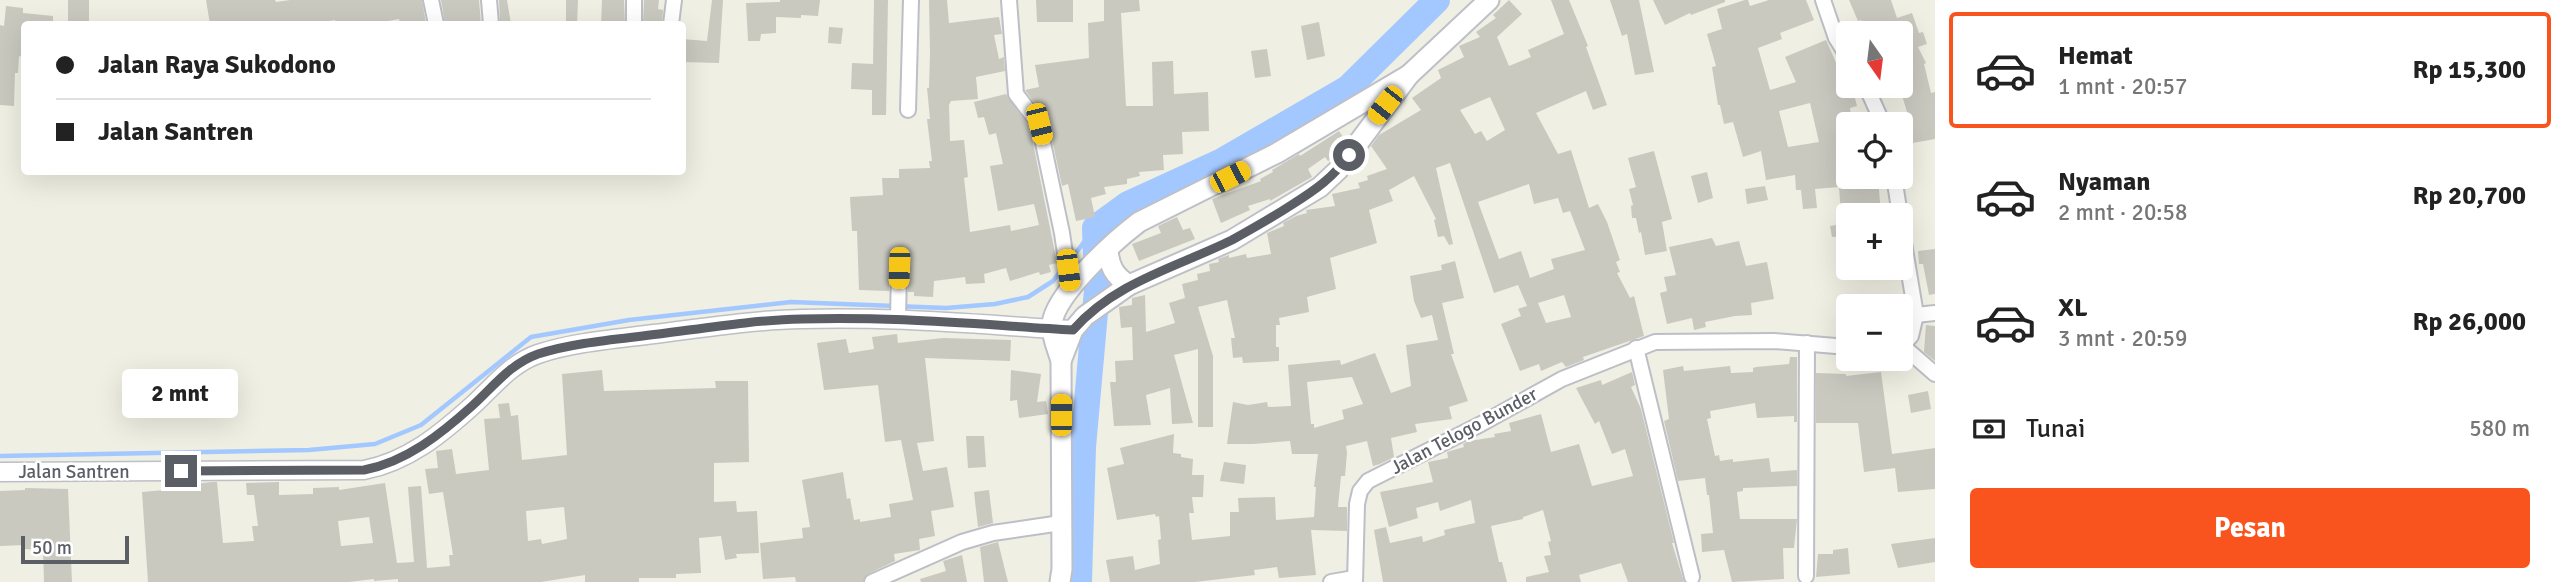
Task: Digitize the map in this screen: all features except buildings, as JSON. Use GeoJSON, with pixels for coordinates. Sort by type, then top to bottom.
{"type":"FeatureCollection","features":[{"type":"Feature","properties":{"kind":"main road"},"geometry":{"type":"LineString","coordinates":[[1061,361],[1079,323],[1126,288],[1231,240],[1320,187],[1338,170],[1409,75],[1489,0]]}},
{"type":"Feature","properties":{"kind":"main road"},"geometry":{"type":"LineString","coordinates":[[1060,582],[1061,361],[1051,328],[1070,275],[1104,254],[1139,222],[1162,208],[1277,153],[1409,75]]}},
{"type":"Feature","properties":{"kind":"main road"},"geometry":{"type":"LineString","coordinates":[[1345,115],[1355,126],[1360,140]]}},
{"type":"Feature","properties":{"kind":"main road"},"geometry":{"type":"LineString","coordinates":[[1104,254],[1113,272],[1126,288]]}},
{"type":"Feature","properties":{"kind":"street"},"geometry":{"type":"LineString","coordinates":[[431,0],[435,21]]}},
{"type":"Feature","properties":{"kind":"street"},"geometry":{"type":"LineString","coordinates":[[489,0],[491,21]]}},
{"type":"Feature","properties":{"kind":"street"},"geometry":{"type":"LineString","coordinates":[[634,0],[634,21]]}},
{"type":"Feature","properties":{"kind":"street"},"geometry":{"type":"LineString","coordinates":[[671,21],[674,0]]}},
{"type":"Feature","properties":{"kind":"street"},"geometry":{"type":"LineString","coordinates":[[908,110],[911,0]]}},
{"type":"Feature","properties":{"kind":"street"},"geometry":{"type":"LineString","coordinates":[[1009,0],[1016,94],[1039,124],[1070,275]]}},
{"type":"Feature","properties":{"kind":"street"},"geometry":{"type":"LineString","coordinates":[[1824,0],[1836,38]]}},
{"type":"Feature","properties":{"kind":"street"},"geometry":{"type":"LineString","coordinates":[[898,311],[899,268]]}},
{"type":"Feature","properties":{"kind":"street"},"geometry":{"type":"LineString","coordinates":[[1910,280],[1916,315],[1913,328]]}},
{"type":"Feature","properties":{"kind":"street","name":"Jalan Santren"},"geometry":{"type":"LineString","coordinates":[[0,472],[364,470],[400,460],[420,447],[471,406],[508,370],[541,353],[609,340],[748,322],[898,311],[1051,328],[1079,323]]}},
{"type":"Feature","properties":{"kind":"street"},"geometry":{"type":"LineString","coordinates":[[1916,315],[1935,313]]}},
{"type":"Feature","properties":{"kind":"street","name":"Jalan Telogo Bunder"},"geometry":{"type":"LineString","coordinates":[[1355,580],[1357,504],[1360,491],[1368,481],[1481,424],[1562,379],[1655,342],[1774,341],[1836,346]]}},
{"type":"Feature","properties":{"kind":"street"},"geometry":{"type":"LineString","coordinates":[[1806,576],[1807,343]]}},
{"type":"Feature","properties":{"kind":"street"},"geometry":{"type":"LineString","coordinates":[[1636,348],[1692,577]]}},
{"type":"Feature","properties":{"kind":"street"},"geometry":{"type":"LineString","coordinates":[[1913,357],[1935,374]]}},
{"type":"Feature","properties":{"kind":"street"},"geometry":{"type":"LineString","coordinates":[[872,582],[962,542],[993,533],[1061,523]]}},
{"type":"Feature","properties":{"kind":"street"},"geometry":{"type":"LineString","coordinates":[[1331,582],[1355,580]]}},
{"type":"Feature","properties":{"kind":"waterway"},"geometry":{"type":"LineString","coordinates":[[1079,582],[1083,447],[1097,290],[1095,228],[1128,204],[1222,161],[1348,88],[1437,0]]}},
{"type":"Feature","properties":{"kind":"waterway"},"geometry":{"type":"LineString","coordinates":[[1071,259],[1095,228]]}},
{"type":"Feature","properties":{"kind":"waterway"},"geometry":{"type":"LineString","coordinates":[[0,456],[309,450],[375,444],[421,425],[531,337],[629,320],[791,302],[946,308],[995,304],[1028,297],[1053,281],[1063,268]]}},
{"type":"Feature","properties":{"kind":"route"},"geometry":{"type":"LineString","coordinates":[[181,471],[364,470],[380,467],[400,460],[420,447],[471,406],[508,370],[525,359],[541,353],[609,340],[748,322],[801,319],[898,320],[1073,330],[1085,316],[1129,285],[1231,240],[1320,187],[1349,155]]}}]}
